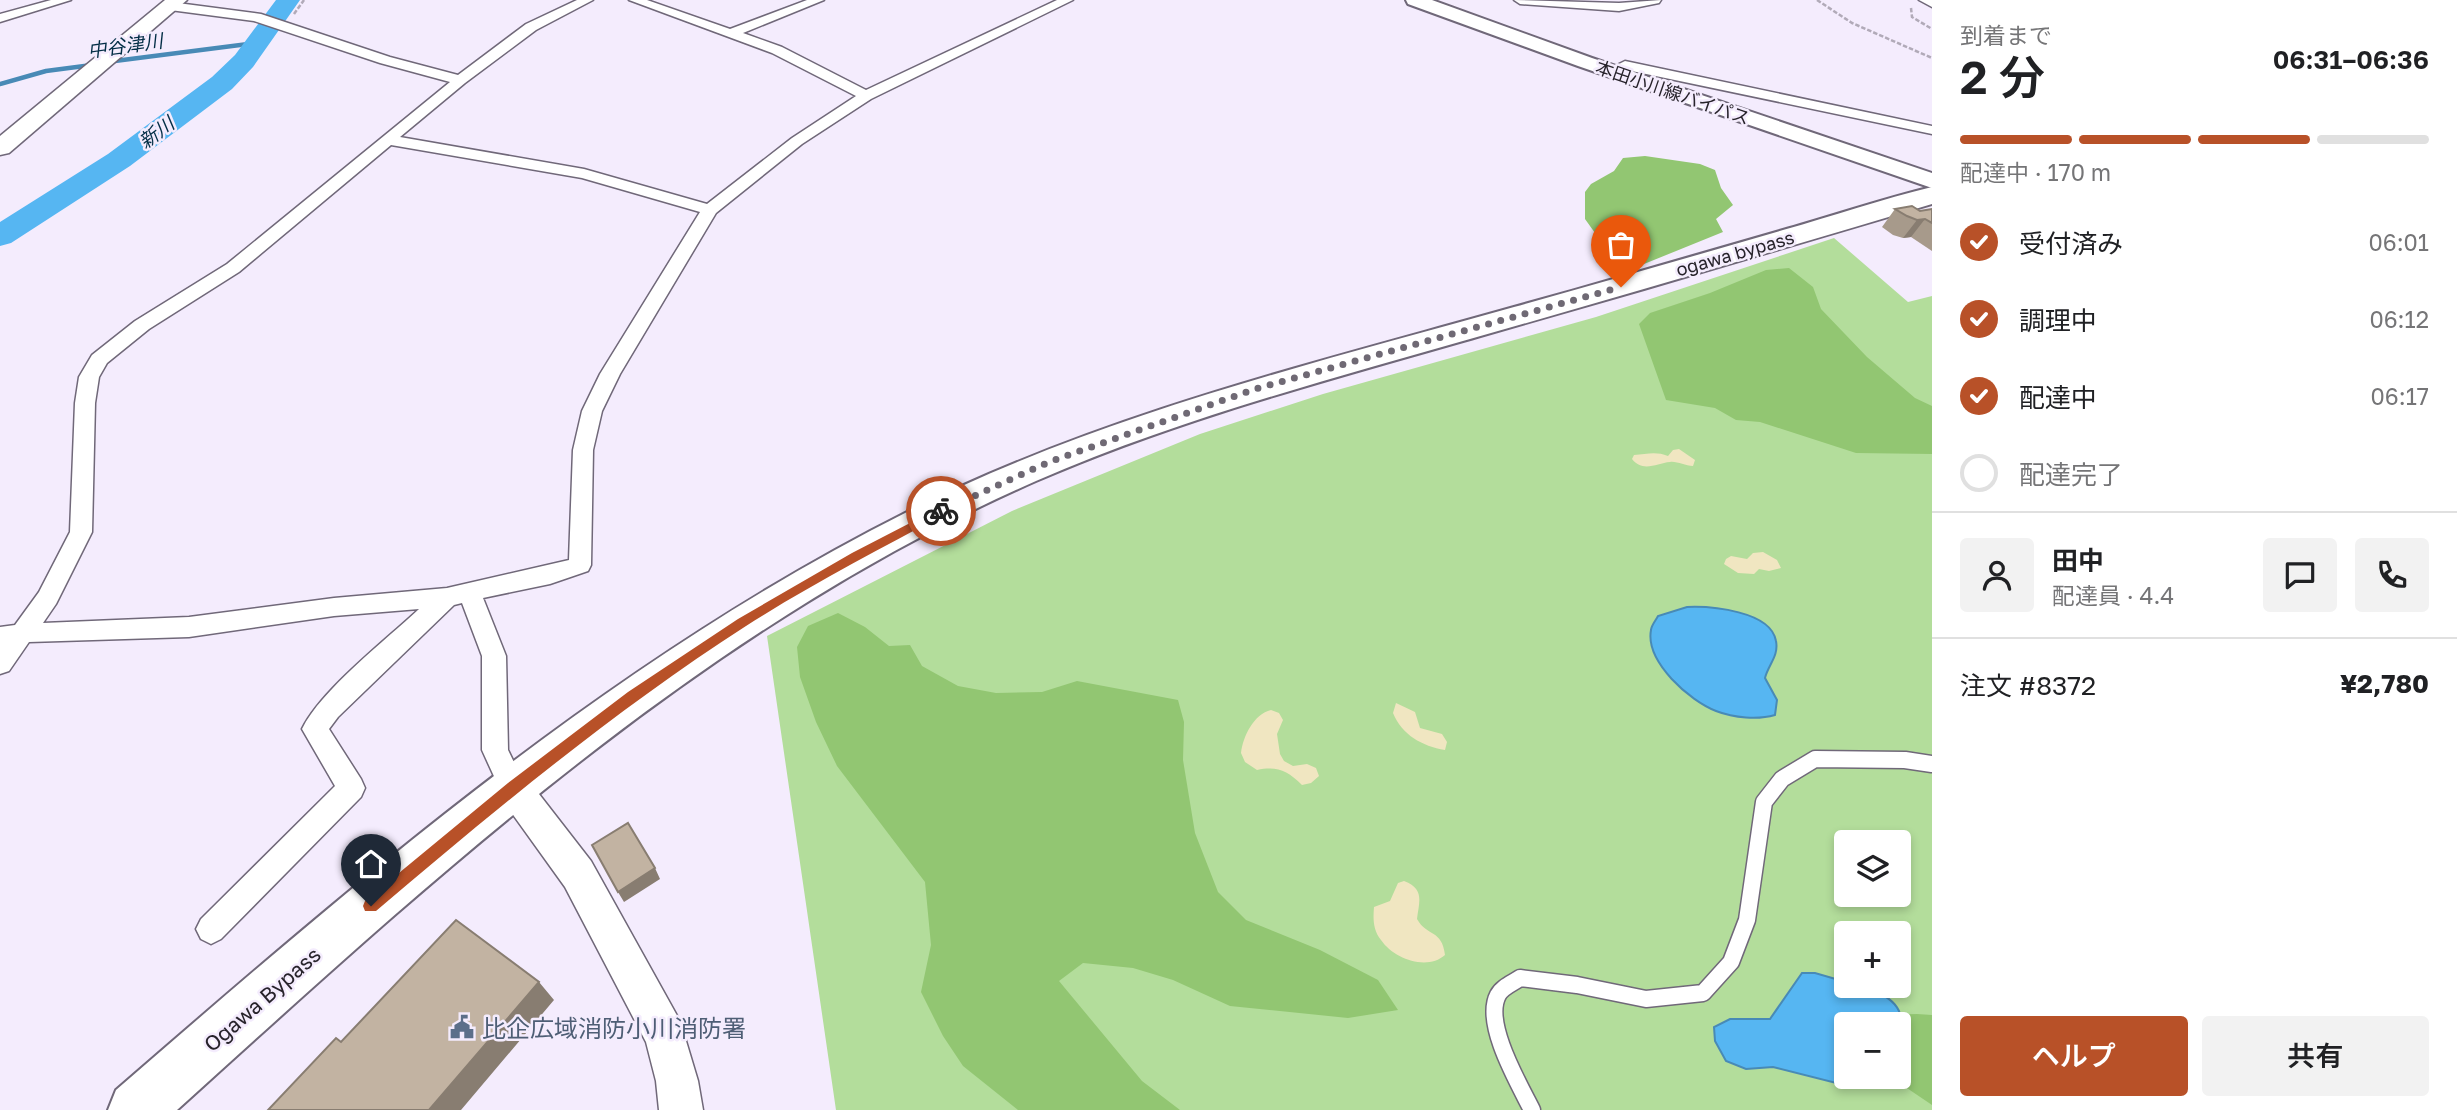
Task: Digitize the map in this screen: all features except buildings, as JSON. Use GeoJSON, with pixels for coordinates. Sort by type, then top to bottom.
{"type":"FeatureCollection","features":[{"type":"Feature","properties":{"kind":"highway","name":"Ogawa Bypass"},"geometry":{"type":"LineString","coordinates":[[136,1110],[310,956],[513,788],[633,696],[743,622],[856,556],[964,499],[1049,462],[1255,389],[1569,302],[1932,195]]}},
{"type":"Feature","properties":{"kind":"main road","name":"本田小川線バイパス"},"geometry":{"type":"LineString","coordinates":[[1427,2],[1614,72],[1932,181]]}},
{"type":"Feature","properties":{"kind":"main road"},"geometry":{"type":"LineString","coordinates":[[0,148],[174,3]]}},
{"type":"Feature","properties":{"kind":"street"},"geometry":{"type":"LineString","coordinates":[[0,18],[65,0]]}},
{"type":"Feature","properties":{"kind":"street"},"geometry":{"type":"LineString","coordinates":[[0,664],[11,635],[48,598],[81,533],[85,403],[89,377],[99,359],[142,325],[233,268],[460,80],[531,27],[587,0]]}},
{"type":"Feature","properties":{"kind":"street"},"geometry":{"type":"LineString","coordinates":[[635,0],[777,50],[866,96]]}},
{"type":"Feature","properties":{"kind":"street"},"geometry":{"type":"LineString","coordinates":[[729,34],[818,0]]}},
{"type":"Feature","properties":{"kind":"street"},"geometry":{"type":"LineString","coordinates":[[11,635],[189,627],[334,607],[458,596],[550,575],[580,565],[583,450],[592,411],[610,374],[710,210],[797,141],[866,96],[1067,0]]}},
{"type":"Feature","properties":{"kind":"street"},"geometry":{"type":"LineString","coordinates":[[1520,0],[1619,7],[1655,0]]}},
{"type":"Feature","properties":{"kind":"street"},"geometry":{"type":"LineString","coordinates":[[1925,0],[1932,3]]}},
{"type":"Feature","properties":{"kind":"street"},"geometry":{"type":"LineString","coordinates":[[174,3],[257,17],[358,48],[385,60],[460,80]]}},
{"type":"Feature","properties":{"kind":"street"},"geometry":{"type":"LineString","coordinates":[[1614,72],[1625,65],[1932,130]]}},
{"type":"Feature","properties":{"kind":"street"},"geometry":{"type":"LineString","coordinates":[[388,140],[573,171],[710,210]]}},
{"type":"Feature","properties":{"kind":"street"},"geometry":{"type":"LineString","coordinates":[[458,596],[494,656],[495,750],[513,788],[578,874],[665,1036],[677,1081],[681,1110]]}},
{"type":"Feature","properties":{"kind":"street"},"geometry":{"type":"LineString","coordinates":[[211,929],[351,788],[315,729],[329,709],[458,596]]}},
{"type":"Feature","properties":{"kind":"lane"},"geometry":{"type":"LineString","coordinates":[[1532,1110],[1510,1066],[1493,1011],[1499,993],[1520,978],[1577,985],[1646,999],[1703,993],[1731,962],[1753,890],[1764,802],[1782,779],[1815,759],[1905,760],[1932,764]]}},
{"type":"Feature","properties":{"kind":"path"},"geometry":{"type":"LineString","coordinates":[[1817,0],[1852,23],[1932,58]]}},
{"type":"Feature","properties":{"kind":"path"},"geometry":{"type":"LineString","coordinates":[[1910,2],[1912,17],[1932,29]]}},
{"type":"Feature","properties":{"kind":"green space"},"geometry":{"type":"Polygon","coordinates":[[[1645,156],[1700,164],[1715,170],[1721,188],[1733,205],[1716,219],[1723,232],[1644,264],[1620,269],[1597,254],[1595,233],[1585,219],[1585,192],[1591,184],[1614,171],[1623,158],[1645,156]]]}},
{"type":"Feature","properties":{"kind":"green space"},"geometry":{"type":"Polygon","coordinates":[[[1834,238],[1908,302],[1932,296],[1932,1110],[836,1110],[767,636],[1012,511],[1200,434],[1323,394],[1596,317],[1834,238]]]}},
{"type":"Feature","properties":{"kind":"green space"},"geometry":{"type":"Polygon","coordinates":[[[1789,268],[1813,287],[1821,309],[1867,357],[1915,398],[1932,406],[1932,454],[1856,453],[1760,422],[1736,420],[1715,408],[1666,400],[1639,324],[1650,313],[1710,293],[1766,270],[1789,268]]]}},
{"type":"Feature","properties":{"kind":"green space"},"geometry":{"type":"Polygon","coordinates":[[[838,613],[865,627],[889,646],[910,645],[922,666],[958,686],[996,693],[1042,692],[1077,681],[1178,700],[1184,722],[1183,760],[1195,833],[1218,892],[1246,920],[1320,950],[1378,980],[1398,1010],[1348,1018],[1230,1006],[1173,980],[1133,968],[1083,963],[1059,981],[1142,1081],[1180,1110],[1018,1110],[963,1066],[943,1036],[921,992],[931,945],[925,882],[837,766],[816,722],[800,677],[797,647],[808,626],[838,613]]]}},
{"type":"Feature","properties":{"kind":"green space"},"geometry":{"type":"Polygon","coordinates":[[[1911,1014],[1932,1015],[1932,1105],[1908,1089],[1911,1089],[1911,1014]]]}},
{"type":"Feature","properties":{"kind":"sand"},"geometry":{"type":"Polygon","coordinates":[[[1679,449],[1695,460],[1693,466],[1673,462],[1641,466],[1632,459],[1634,455],[1668,456],[1673,450],[1679,449]]]}},
{"type":"Feature","properties":{"kind":"sand"},"geometry":{"type":"Polygon","coordinates":[[[1763,552],[1777,560],[1781,568],[1769,571],[1759,569],[1754,574],[1738,573],[1724,564],[1731,556],[1747,559],[1753,553],[1763,552]]]}},
{"type":"Feature","properties":{"kind":"sand"},"geometry":{"type":"Polygon","coordinates":[[[1396,703],[1415,712],[1420,728],[1442,734],[1447,742],[1445,750],[1428,746],[1407,733],[1393,713],[1396,703]]]}},
{"type":"Feature","properties":{"kind":"sand"},"geometry":{"type":"Polygon","coordinates":[[[1271,710],[1279,713],[1283,720],[1277,734],[1280,754],[1284,761],[1293,766],[1307,764],[1316,768],[1319,776],[1311,783],[1302,785],[1281,770],[1257,770],[1245,762],[1241,753],[1247,733],[1259,716],[1271,710]]]}},
{"type":"Feature","properties":{"kind":"sand"},"geometry":{"type":"Polygon","coordinates":[[[1404,881],[1418,892],[1417,919],[1441,941],[1445,955],[1438,960],[1420,962],[1402,957],[1387,947],[1376,932],[1374,907],[1390,901],[1398,883],[1404,881]]]}},
{"type":"Feature","properties":{"kind":"water"},"geometry":{"type":"Polygon","coordinates":[[[1687,607],[1739,612],[1763,623],[1772,631],[1777,646],[1765,678],[1777,700],[1775,715],[1746,717],[1716,711],[1694,699],[1662,667],[1651,642],[1651,628],[1658,616],[1687,607]]]}},
{"type":"Feature","properties":{"kind":"water"},"geometry":{"type":"Polygon","coordinates":[[[1802,973],[1815,973],[1834,979],[1834,998],[1887,998],[1900,1012],[1834,1012],[1834,1082],[1773,1067],[1746,1069],[1726,1061],[1715,1041],[1714,1027],[1730,1019],[1770,1019],[1802,973]]]}},
{"type":"Feature","properties":{"kind":"waterway","name":"新川"},"geometry":{"type":"LineString","coordinates":[[0,236],[119,160],[222,83],[244,61],[288,0]]}},
{"type":"Feature","properties":{"kind":"waterway","name":"中谷津川"},"geometry":{"type":"LineString","coordinates":[[107,62],[256,43]]}},
{"type":"Feature","properties":{"kind":"waterway","name":"中谷津川"},"geometry":{"type":"LineString","coordinates":[[0,84],[46,71],[92,65]]}},
{"type":"Feature","properties":{"kind":"way so far"},"geometry":{"type":"LineString","coordinates":[[941,511],[1049,462],[1158,421],[1255,389],[1621,287]]}},
{"type":"Feature","properties":{"kind":"place","name":"比企広域消防小川消防署"},"geometry":{"type":"Point","coordinates":[462,1027]}},
{"type":"Feature","properties":{"kind":"route"},"geometry":{"type":"LineString","coordinates":[[371,906],[513,788],[633,696],[743,622],[856,556],[941,511]]}}]}
